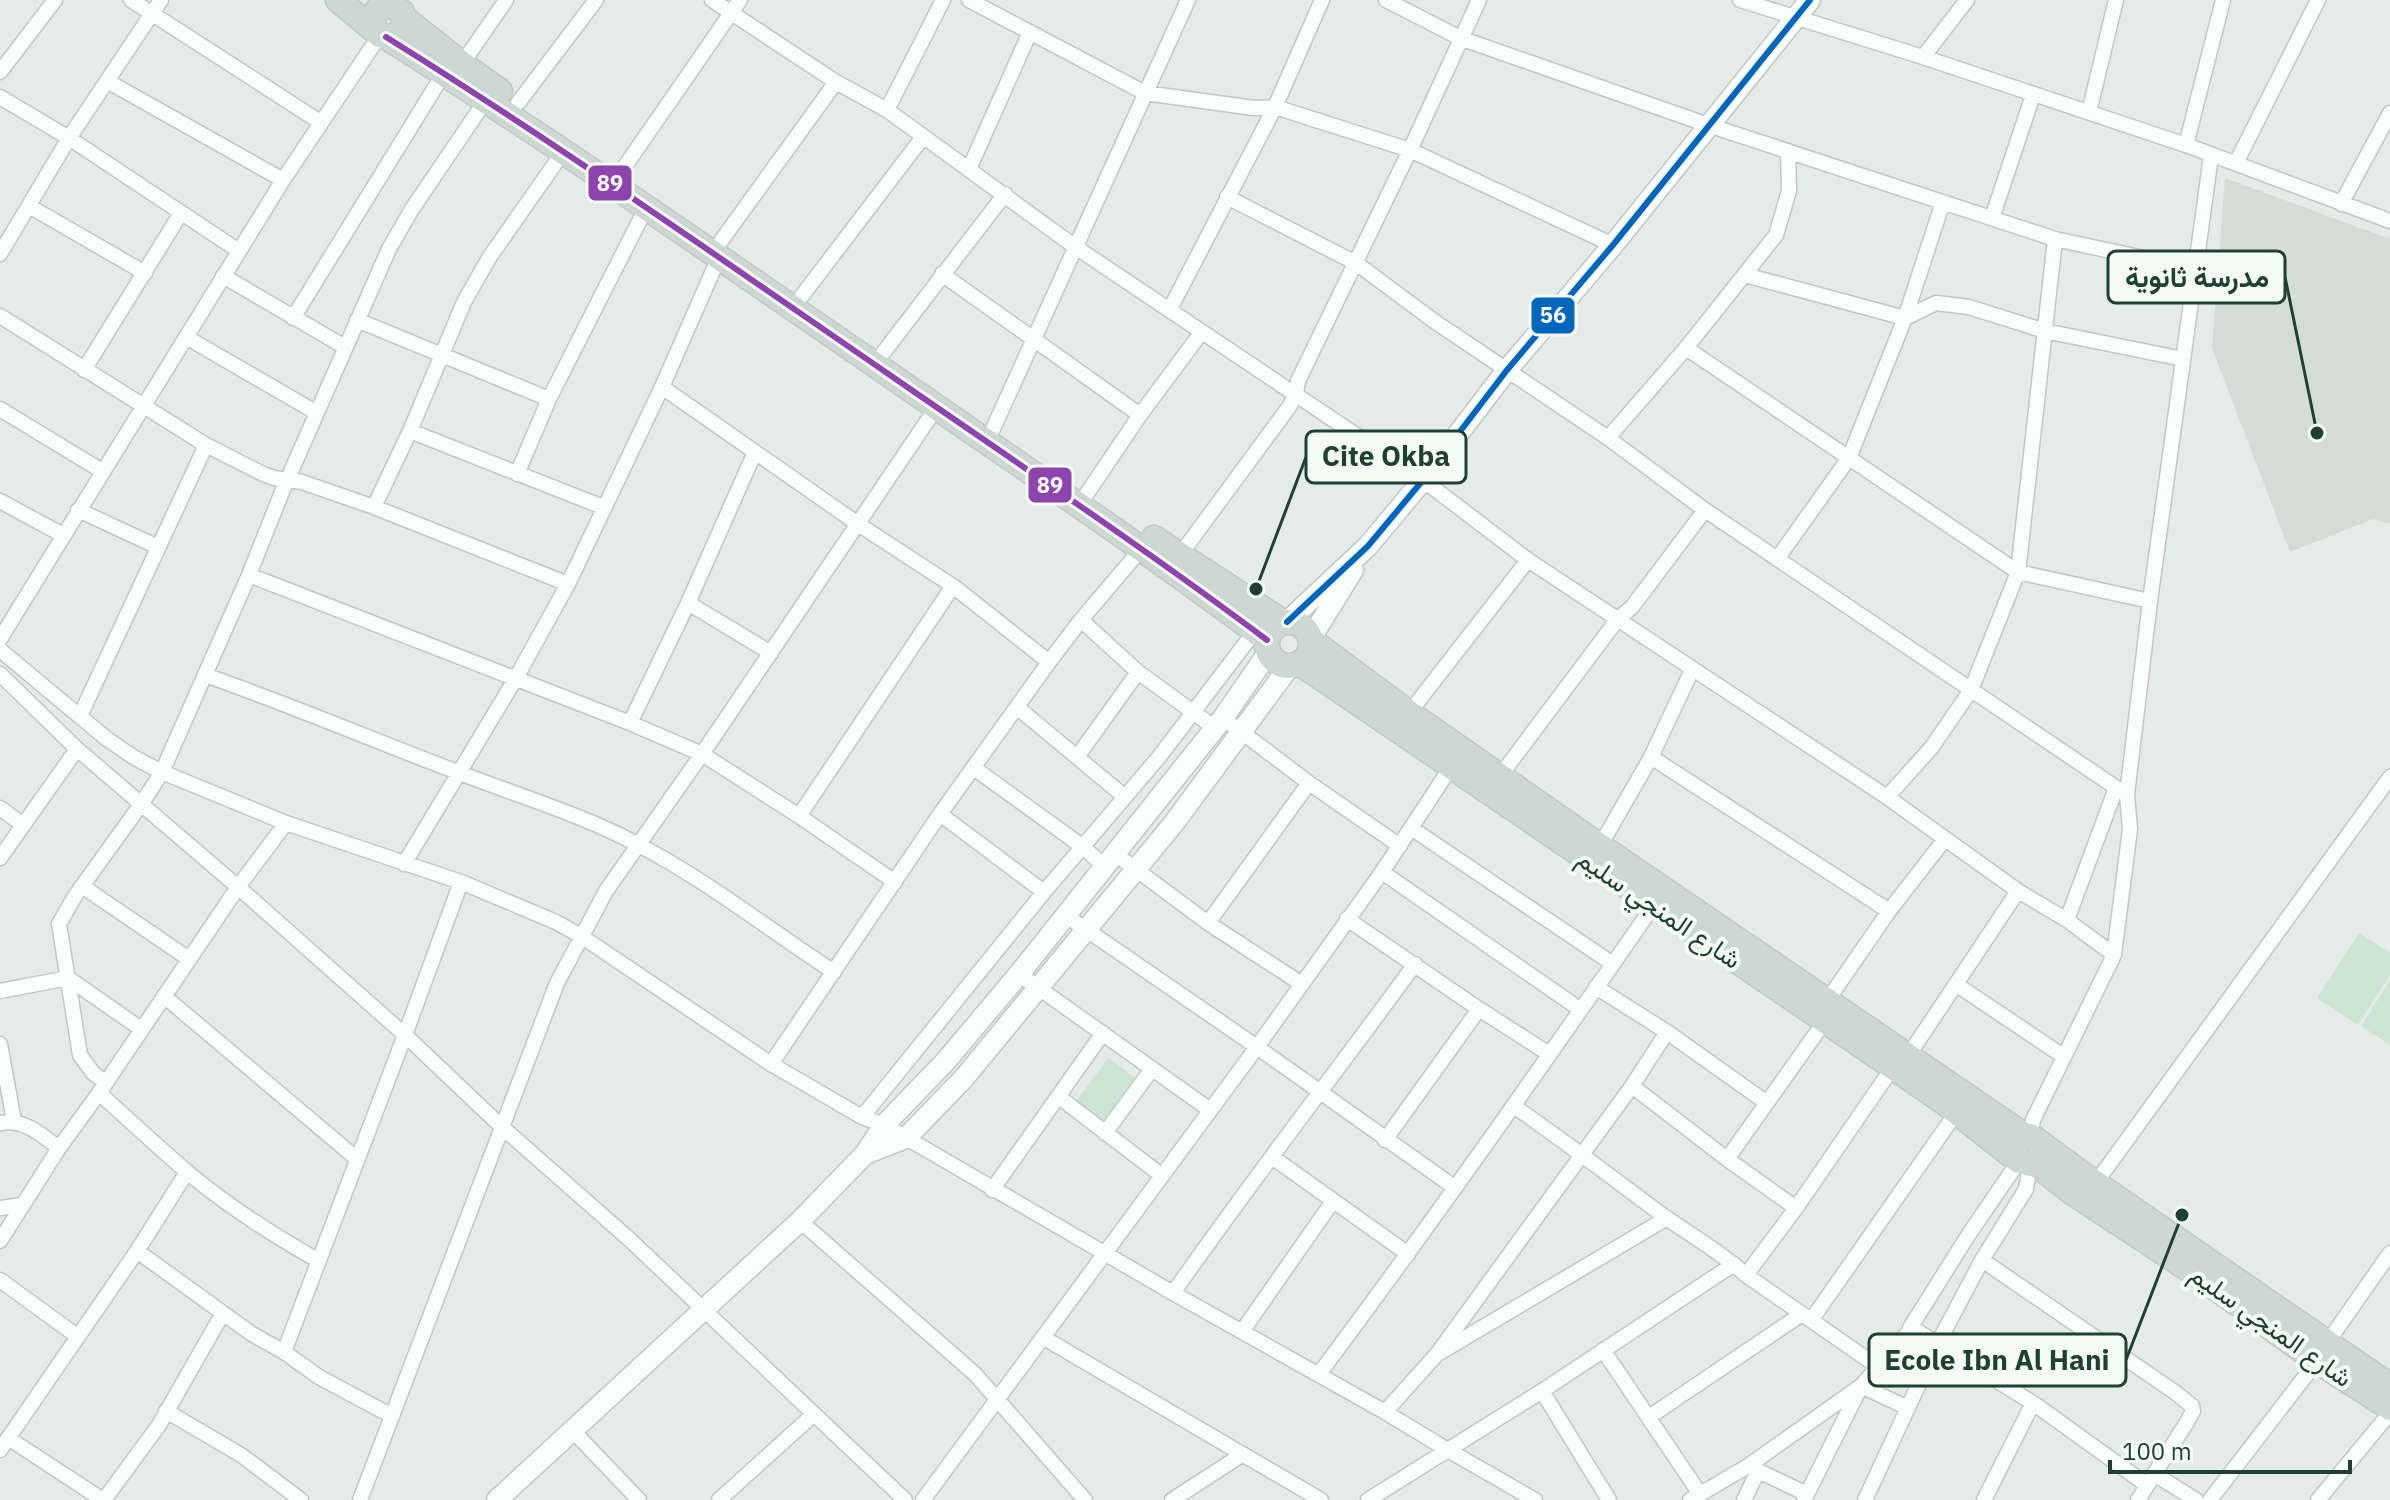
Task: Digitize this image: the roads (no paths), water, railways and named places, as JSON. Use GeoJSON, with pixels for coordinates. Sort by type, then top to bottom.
{"type":"FeatureCollection","features":[{"type":"Feature","properties":{"kind":"main road"},"geometry":{"type":"LineString","coordinates":[[338,0],[380,34],[518,103],[621,172],[936,408],[1272,634]]}},
{"type":"Feature","properties":{"kind":"main road"},"geometry":{"type":"LineString","coordinates":[[380,34],[392,37],[402,30],[395,6]]}},
{"type":"Feature","properties":{"kind":"main road"},"geometry":{"type":"LineString","coordinates":[[395,6],[486,100],[646,208],[801,297],[1086,495],[1180,555],[1272,634],[1280,665],[1295,666],[1311,651],[1311,639],[1299,624],[1272,634]]}},
{"type":"Feature","properties":{"kind":"main road","name":"شارع المنجي سليم"},"geometry":{"type":"LineString","coordinates":[[1311,639],[1409,713],[1600,846],[1826,1011]]}},
{"type":"Feature","properties":{"kind":"main road","name":"شارع المنجي سليم"},"geometry":{"type":"LineString","coordinates":[[1295,666],[1654,905],[1901,1061],[2027,1151],[2073,1193],[2199,1276],[2322,1352],[2390,1386]]}},
{"type":"Feature","properties":{"kind":"main road","name":"شارع المنجي سليم"},"geometry":{"type":"LineString","coordinates":[[1901,1061],[1956,1113],[2095,1184],[2322,1352],[2390,1410]]}},
{"type":"Feature","properties":{"kind":"street"},"geometry":{"type":"LineString","coordinates":[[0,72],[55,0]]}},
{"type":"Feature","properties":{"kind":"street"},"geometry":{"type":"LineString","coordinates":[[131,0],[320,122]]}},
{"type":"Feature","properties":{"kind":"street"},"geometry":{"type":"LineString","coordinates":[[0,254],[69,138],[161,0]]}},
{"type":"Feature","properties":{"kind":"street"},"geometry":{"type":"LineString","coordinates":[[293,318],[453,69],[506,0]]}},
{"type":"Feature","properties":{"kind":"street"},"geometry":{"type":"LineString","coordinates":[[518,103],[596,0]]}},
{"type":"Feature","properties":{"kind":"street"},"geometry":{"type":"LineString","coordinates":[[712,0],[736,7],[836,82],[887,110],[1074,246],[1423,480],[1528,560],[1887,797],[2114,955]]}},
{"type":"Feature","properties":{"kind":"street"},"geometry":{"type":"LineString","coordinates":[[887,110],[943,0]]}},
{"type":"Feature","properties":{"kind":"street"},"geometry":{"type":"LineString","coordinates":[[969,0],[1145,93],[1254,108],[1275,107],[1410,150],[1613,245]]}},
{"type":"Feature","properties":{"kind":"street"},"geometry":{"type":"LineString","coordinates":[[992,431],[1188,0]]}},
{"type":"Feature","properties":{"kind":"street"},"geometry":{"type":"LineString","coordinates":[[1170,309],[1275,107],[1322,0]]}},
{"type":"Feature","properties":{"kind":"street"},"geometry":{"type":"LineString","coordinates":[[1386,0],[1460,38],[1711,126],[2055,239],[2195,269]]}},
{"type":"Feature","properties":{"kind":"street"},"geometry":{"type":"LineString","coordinates":[[1180,555],[1289,407],[1298,381],[1479,0]]}},
{"type":"Feature","properties":{"kind":"street"},"geometry":{"type":"LineString","coordinates":[[1740,0],[2089,112],[2390,221]]}},
{"type":"Feature","properties":{"kind":"street"},"geometry":{"type":"LineString","coordinates":[[862,1117],[1194,713],[1272,634],[1368,546],[1507,370],[1711,126],[1810,0]]}},
{"type":"Feature","properties":{"kind":"street"},"geometry":{"type":"LineString","coordinates":[[1923,57],[1967,0]]}},
{"type":"Feature","properties":{"kind":"street"},"geometry":{"type":"LineString","coordinates":[[2089,112],[2116,0]]}},
{"type":"Feature","properties":{"kind":"street"},"geometry":{"type":"LineString","coordinates":[[2186,145],[2223,0]]}},
{"type":"Feature","properties":{"kind":"street"},"geometry":{"type":"LineString","coordinates":[[2236,163],[2318,0]]}},
{"type":"Feature","properties":{"kind":"street"},"geometry":{"type":"LineString","coordinates":[[621,172],[736,7]]}},
{"type":"Feature","properties":{"kind":"street"},"geometry":{"type":"LineString","coordinates":[[969,169],[1030,32]]}},
{"type":"Feature","properties":{"kind":"street"},"geometry":{"type":"LineString","coordinates":[[0,639],[283,180],[380,34]]}},
{"type":"Feature","properties":{"kind":"street"},"geometry":{"type":"LineString","coordinates":[[107,81],[283,180]]}},
{"type":"Feature","properties":{"kind":"street"},"geometry":{"type":"LineString","coordinates":[[404,864],[516,678],[568,584],[662,387],[720,249],[836,82]]}},
{"type":"Feature","properties":{"kind":"street"},"geometry":{"type":"LineString","coordinates":[[1992,218],[2033,95]]}},
{"type":"Feature","properties":{"kind":"street"},"geometry":{"type":"LineString","coordinates":[[0,97],[69,138],[239,251]]}},
{"type":"Feature","properties":{"kind":"street"},"geometry":{"type":"LineString","coordinates":[[319,1261],[258,1224],[187,1172],[103,1088],[80,1055],[59,924],[162,772],[389,249],[412,209],[486,100]]}},
{"type":"Feature","properties":{"kind":"street"},"geometry":{"type":"LineString","coordinates":[[2341,204],[2390,113]]}},
{"type":"Feature","properties":{"kind":"street"},"geometry":{"type":"LineString","coordinates":[[801,297],[923,137]]}},
{"type":"Feature","properties":{"kind":"street"},"geometry":{"type":"LineString","coordinates":[[1608,438],[1686,348],[1776,235],[1789,191],[1788,151]]}},
{"type":"Feature","properties":{"kind":"street"},"geometry":{"type":"LineString","coordinates":[[374,507],[410,431],[464,302],[489,258],[563,152]]}},
{"type":"Feature","properties":{"kind":"street"},"geometry":{"type":"LineString","coordinates":[[2067,920],[2122,792],[2211,156]]}},
{"type":"Feature","properties":{"kind":"street"},"geometry":{"type":"LineString","coordinates":[[883,353],[1005,194]]}},
{"type":"Feature","properties":{"kind":"street"},"geometry":{"type":"LineString","coordinates":[[1227,197],[1356,263],[1434,321],[1608,438],[1705,510],[2122,792],[2130,829],[2114,955],[2033,1120],[2027,1151],[2026,1189],[1982,1260],[1938,1343],[1865,1500]]}},
{"type":"Feature","properties":{"kind":"street"},"geometry":{"type":"LineString","coordinates":[[1777,559],[1849,458],[1905,318],[1943,202]]}},
{"type":"Feature","properties":{"kind":"street"},"geometry":{"type":"LineString","coordinates":[[29,206],[145,273]]}},
{"type":"Feature","properties":{"kind":"street"},"geometry":{"type":"LineString","coordinates":[[517,474],[549,399],[646,208]]}},
{"type":"Feature","properties":{"kind":"street"},"geometry":{"type":"LineString","coordinates":[[84,370],[181,213]]}},
{"type":"Feature","properties":{"kind":"street"},"geometry":{"type":"LineString","coordinates":[[1887,797],[1932,747],[1971,690],[2018,572],[2055,239]]}},
{"type":"Feature","properties":{"kind":"street"},"geometry":{"type":"LineString","coordinates":[[942,274],[1140,415]]}},
{"type":"Feature","properties":{"kind":"street"},"geometry":{"type":"LineString","coordinates":[[1745,275],[1905,318],[1936,303],[1969,307],[2045,331],[2183,359]]}},
{"type":"Feature","properties":{"kind":"street"},"geometry":{"type":"LineString","coordinates":[[223,276],[345,347]]}},
{"type":"Feature","properties":{"kind":"street"},"geometry":{"type":"LineString","coordinates":[[0,316],[206,445],[263,474],[302,482],[374,507],[568,584]]}},
{"type":"Feature","properties":{"kind":"street"},"geometry":{"type":"LineString","coordinates":[[357,320],[549,399]]}},
{"type":"Feature","properties":{"kind":"street"},"geometry":{"type":"LineString","coordinates":[[1086,495],[1201,333]]}},
{"type":"Feature","properties":{"kind":"street"},"geometry":{"type":"LineString","coordinates":[[186,337],[317,413]]}},
{"type":"Feature","properties":{"kind":"street"},"geometry":{"type":"LineString","coordinates":[[1686,348],[2018,572],[2150,601]]}},
{"type":"Feature","properties":{"kind":"street"},"geometry":{"type":"LineString","coordinates":[[662,387],[858,524],[953,586],[1049,662]]}},
{"type":"Feature","properties":{"kind":"street"},"geometry":{"type":"LineString","coordinates":[[360,1500],[557,983],[581,936],[637,844],[702,754],[936,408]]}},
{"type":"Feature","properties":{"kind":"street"},"geometry":{"type":"LineString","coordinates":[[0,409],[102,471]]}},
{"type":"Feature","properties":{"kind":"street"},"geometry":{"type":"LineString","coordinates":[[410,431],[603,507]]}},
{"type":"Feature","properties":{"kind":"street"},"geometry":{"type":"LineString","coordinates":[[80,716],[206,445]]}},
{"type":"Feature","properties":{"kind":"street"},"geometry":{"type":"LineString","coordinates":[[630,723],[688,603],[755,452]]}},
{"type":"Feature","properties":{"kind":"street"},"geometry":{"type":"LineString","coordinates":[[0,501],[63,535]]}},
{"type":"Feature","properties":{"kind":"street"},"geometry":{"type":"LineString","coordinates":[[78,510],[158,547]]}},
{"type":"Feature","properties":{"kind":"street"},"geometry":{"type":"LineString","coordinates":[[1500,776],[1617,620],[1632,607],[1705,510]]}},
{"type":"Feature","properties":{"kind":"street"},"geometry":{"type":"LineString","coordinates":[[1311,639],[1368,546]]}},
{"type":"Feature","properties":{"kind":"street"},"geometry":{"type":"LineString","coordinates":[[771,1064],[940,814],[1049,662],[1142,548]]}},
{"type":"Feature","properties":{"kind":"street"},"geometry":{"type":"LineString","coordinates":[[1409,713],[1528,560]]}},
{"type":"Feature","properties":{"kind":"street"},"geometry":{"type":"LineString","coordinates":[[249,575],[702,754],[895,882]]}},
{"type":"Feature","properties":{"kind":"street"},"geometry":{"type":"LineString","coordinates":[[799,816],[953,586]]}},
{"type":"Feature","properties":{"kind":"street"},"geometry":{"type":"LineString","coordinates":[[688,603],[771,653]]}},
{"type":"Feature","properties":{"kind":"street"},"geometry":{"type":"LineString","coordinates":[[1081,620],[1138,672],[1194,713],[1241,732],[1400,846]]}},
{"type":"Feature","properties":{"kind":"street"},"geometry":{"type":"LineString","coordinates":[[497,1500],[800,1221],[865,1154],[884,1125],[945,1062],[1019,974],[1219,723],[1272,634]]}},
{"type":"Feature","properties":{"kind":"street"},"geometry":{"type":"LineString","coordinates":[[0,650],[135,758],[162,772],[286,823],[526,907],[581,936],[771,1064],[1243,1330],[1526,1498]]}},
{"type":"Feature","properties":{"kind":"street"},"geometry":{"type":"LineString","coordinates":[[865,1154],[906,1138],[964,1078],[1174,823],[1241,732],[1295,666]]}},
{"type":"Feature","properties":{"kind":"street"},"geometry":{"type":"LineString","coordinates":[[1600,846],[1651,757],[1692,670]]}},
{"type":"Feature","properties":{"kind":"street"},"geometry":{"type":"LineString","coordinates":[[1077,757],[1138,672]]}},
{"type":"Feature","properties":{"kind":"street"},"geometry":{"type":"LineString","coordinates":[[0,674],[77,749],[405,1035],[503,1128],[629,1239],[905,1500]]}},
{"type":"Feature","properties":{"kind":"street"},"geometry":{"type":"LineString","coordinates":[[205,675],[593,822],[637,844],[708,888],[834,972]]}},
{"type":"Feature","properties":{"kind":"street"},"geometry":{"type":"LineString","coordinates":[[1018,708],[1125,797]]}},
{"type":"Feature","properties":{"kind":"street"},"geometry":{"type":"LineString","coordinates":[[0,858],[77,749]]}},
{"type":"Feature","properties":{"kind":"street"},"geometry":{"type":"LineString","coordinates":[[1651,757],[1889,911]]}},
{"type":"Feature","properties":{"kind":"street"},"geometry":{"type":"LineString","coordinates":[[923,1500],[1257,1047],[1382,872],[1451,767]]}},
{"type":"Feature","properties":{"kind":"street"},"geometry":{"type":"LineString","coordinates":[[974,768],[1083,847],[1135,870],[1208,923],[1302,984]]}},
{"type":"Feature","properties":{"kind":"street"},"geometry":{"type":"LineString","coordinates":[[2095,1184],[2390,777]]}},
{"type":"Feature","properties":{"kind":"street"},"geometry":{"type":"LineString","coordinates":[[1208,923],[1309,783]]}},
{"type":"Feature","properties":{"kind":"street"},"geometry":{"type":"LineString","coordinates":[[0,808],[23,825]]}},
{"type":"Feature","properties":{"kind":"street"},"geometry":{"type":"LineString","coordinates":[[940,814],[1044,892]]}},
{"type":"Feature","properties":{"kind":"street"},"geometry":{"type":"LineString","coordinates":[[0,1241],[59,1148],[238,887],[286,823]]}},
{"type":"Feature","properties":{"kind":"street"},"geometry":{"type":"LineString","coordinates":[[1411,828],[1613,964]]}},
{"type":"Feature","properties":{"kind":"street"},"geometry":{"type":"LineString","coordinates":[[1727,1159],[1767,1103],[1889,911],[1945,839]]}},
{"type":"Feature","properties":{"kind":"street"},"geometry":{"type":"LineString","coordinates":[[1382,872],[1581,1010]]}},
{"type":"Feature","properties":{"kind":"street"},"geometry":{"type":"LineString","coordinates":[[284,1352],[461,882]]}},
{"type":"Feature","properties":{"kind":"street"},"geometry":{"type":"LineString","coordinates":[[82,886],[189,959]]}},
{"type":"Feature","properties":{"kind":"street"},"geometry":{"type":"LineString","coordinates":[[1746,1275],[1957,985],[2018,891]]}},
{"type":"Feature","properties":{"kind":"street"},"geometry":{"type":"LineString","coordinates":[[1319,1374],[1515,1107],[1654,905]]}},
{"type":"Feature","properties":{"kind":"street"},"geometry":{"type":"LineString","coordinates":[[1065,915],[1454,1187]]}},
{"type":"Feature","properties":{"kind":"street"},"geometry":{"type":"LineString","coordinates":[[1347,919],[1549,1054]]}},
{"type":"Feature","properties":{"kind":"street"},"geometry":{"type":"LineString","coordinates":[[1173,1293],[1415,964]]}},
{"type":"Feature","properties":{"kind":"street"},"geometry":{"type":"LineString","coordinates":[[1019,974],[1210,1110]]}},
{"type":"Feature","properties":{"kind":"street"},"geometry":{"type":"LineString","coordinates":[[0,991],[68,978],[141,1029]]}},
{"type":"Feature","properties":{"kind":"street"},"geometry":{"type":"LineString","coordinates":[[1957,985],[2063,1056]]}},
{"type":"Feature","properties":{"kind":"street"},"geometry":{"type":"LineString","coordinates":[[1596,987],[1667,1032],[1767,1103]]}},
{"type":"Feature","properties":{"kind":"street"},"geometry":{"type":"LineString","coordinates":[[164,996],[357,1159]]}},
{"type":"Feature","properties":{"kind":"street"},"geometry":{"type":"LineString","coordinates":[[1385,1140],[1479,1009]]}},
{"type":"Feature","properties":{"kind":"street"},"geometry":{"type":"LineString","coordinates":[[1385,1412],[1437,1354],[1632,1086],[1667,1032]]}},
{"type":"Feature","properties":{"kind":"street"},"geometry":{"type":"LineString","coordinates":[[992,1190],[1103,1033]]}},
{"type":"Feature","properties":{"kind":"street"},"geometry":{"type":"LineString","coordinates":[[0,1044],[7,1122],[26,1125],[59,1148]]}},
{"type":"Feature","properties":{"kind":"street"},"geometry":{"type":"LineString","coordinates":[[1105,1133],[1152,1069]]}},
{"type":"Feature","properties":{"kind":"street"},"geometry":{"type":"LineString","coordinates":[[1632,1086],[1796,1208]]}},
{"type":"Feature","properties":{"kind":"street"},"geometry":{"type":"LineString","coordinates":[[1059,1097],[1161,1175]]}},
{"type":"Feature","properties":{"kind":"street"},"geometry":{"type":"LineString","coordinates":[[1515,1107],[1877,1366]]}},
{"type":"Feature","properties":{"kind":"street"},"geometry":{"type":"LineString","coordinates":[[1649,1417],[1807,1316],[1956,1113]]}},
{"type":"Feature","properties":{"kind":"street"},"geometry":{"type":"LineString","coordinates":[[1753,1469],[1806,1497],[1861,1386],[1910,1328],[1969,1234],[2027,1151]]}},
{"type":"Feature","properties":{"kind":"street"},"geometry":{"type":"LineString","coordinates":[[1272,1157],[1408,1254]]}},
{"type":"Feature","properties":{"kind":"street"},"geometry":{"type":"LineString","coordinates":[[187,1172],[137,1251],[4,1444],[104,1500],[143,1449],[223,1313]]}},
{"type":"Feature","properties":{"kind":"street"},"geometry":{"type":"LineString","coordinates":[[1243,1330],[1333,1201]]}},
{"type":"Feature","properties":{"kind":"street"},"geometry":{"type":"LineString","coordinates":[[0,1208],[22,1205]]}},
{"type":"Feature","properties":{"kind":"street"},"geometry":{"type":"LineString","coordinates":[[1437,1354],[1667,1218]]}},
{"type":"Feature","properties":{"kind":"street"},"geometry":{"type":"LineString","coordinates":[[800,1221],[954,1355],[998,1399],[1085,1500]]}},
{"type":"Feature","properties":{"kind":"street"},"geometry":{"type":"LineString","coordinates":[[137,1251],[252,1334],[319,1377],[392,1416]]}},
{"type":"Feature","properties":{"kind":"street"},"geometry":{"type":"LineString","coordinates":[[2210,1500],[2322,1352],[2390,1253]]}},
{"type":"Feature","properties":{"kind":"street"},"geometry":{"type":"LineString","coordinates":[[1982,1260],[2192,1406],[2193,1411],[2187,1422],[2138,1500]]}},
{"type":"Feature","properties":{"kind":"street"},"geometry":{"type":"LineString","coordinates":[[1374,1499],[1446,1449],[1542,1391],[1734,1264]]}},
{"type":"Feature","properties":{"kind":"street"},"geometry":{"type":"LineString","coordinates":[[0,1280],[77,1336]]}},
{"type":"Feature","properties":{"kind":"street"},"geometry":{"type":"LineString","coordinates":[[1910,1328],[2150,1479],[2196,1500]]}},
{"type":"Feature","properties":{"kind":"street"},"geometry":{"type":"LineString","coordinates":[[1044,1338],[1321,1500]]}},
{"type":"Feature","properties":{"kind":"street"},"geometry":{"type":"LineString","coordinates":[[1603,1350],[1649,1417],[1695,1497],[1753,1469],[1861,1386]]}},
{"type":"Feature","properties":{"kind":"street"},"geometry":{"type":"LineString","coordinates":[[1861,1386],[1908,1408]]}},
{"type":"Feature","properties":{"kind":"street"},"geometry":{"type":"LineString","coordinates":[[1542,1391],[1609,1500]]}},
{"type":"Feature","properties":{"kind":"street"},"geometry":{"type":"LineString","coordinates":[[1984,1500],[2033,1403]]}},
{"type":"Feature","properties":{"kind":"street"},"geometry":{"type":"LineString","coordinates":[[2318,1500],[2390,1410]]}},
{"type":"Feature","properties":{"kind":"street"},"geometry":{"type":"LineString","coordinates":[[166,1411],[241,1455],[301,1500]]}},
{"type":"Feature","properties":{"kind":"street"},"geometry":{"type":"LineString","coordinates":[[719,1500],[814,1414]]}},
{"type":"Feature","properties":{"kind":"street"},"geometry":{"type":"LineString","coordinates":[[572,1430],[639,1500]]}},
{"type":"Feature","properties":{"kind":"street"},"geometry":{"type":"LineString","coordinates":[[1172,1500],[1243,1454]]}},
{"type":"Feature","properties":{"kind":"street"},"geometry":{"type":"LineString","coordinates":[[1744,1500],[1753,1469]]}},
{"type":"Feature","properties":{"kind":"street"},"geometry":{"type":"LineString","coordinates":[[881,1500],[893,1490]]}},
{"type":"Feature","properties":{"kind":"place","name":"مدرسة ثانوية"},"geometry":{"type":"Point","coordinates":[2317,433]}},
{"type":"Feature","properties":{"kind":"place","name":"Cite Okba"},"geometry":{"type":"Point","coordinates":[1256,589]}},
{"type":"Feature","properties":{"kind":"place","name":"Ecole Ibn Al Hani"},"geometry":{"type":"Point","coordinates":[2182,1215]}}]}
